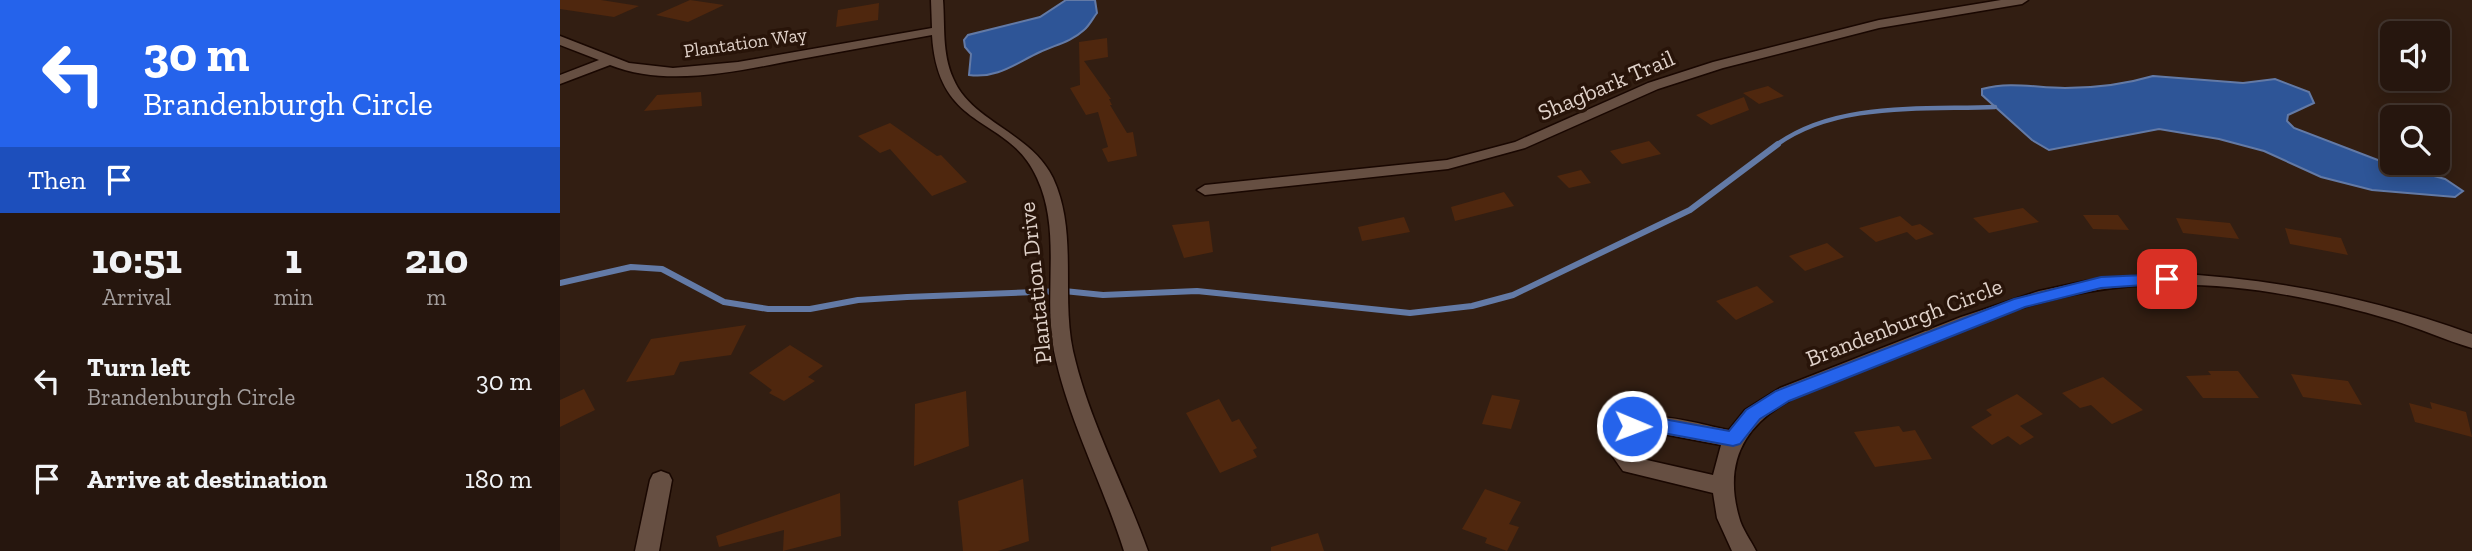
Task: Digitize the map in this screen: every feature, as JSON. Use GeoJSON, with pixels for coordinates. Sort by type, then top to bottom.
{"type":"FeatureCollection","features":[{"type":"Feature","properties":{"kind":"street","name":"Plantation Drive"},"geometry":{"type":"LineString","coordinates":[[937,0],[944,70],[951,88],[967,106],[1028,152],[1044,175],[1055,203],[1063,348],[1077,403],[1136,551]]}},
{"type":"Feature","properties":{"kind":"street","name":"Shagbark Trail"},"geometry":{"type":"LineString","coordinates":[[1205,190],[1401,171],[1459,162],[1520,145],[1653,86],[1718,65],[1880,24],[2022,0]]}},
{"type":"Feature","properties":{"kind":"street","name":"Plantation Way"},"geometry":{"type":"LineString","coordinates":[[560,40],[609,61],[648,70],[705,70],[940,30]]}},
{"type":"Feature","properties":{"kind":"street"},"geometry":{"type":"LineString","coordinates":[[560,80],[609,61]]}},
{"type":"Feature","properties":{"kind":"street","name":"Brandenburgh Circle"},"geometry":{"type":"LineString","coordinates":[[1744,551],[1727,517],[1722,486],[1725,461],[1733,439],[1753,414],[1782,396],[2020,303],[2101,283],[2167,279],[2225,283],[2301,293],[2391,314],[2472,341]]}},
{"type":"Feature","properties":{"kind":"street"},"geometry":{"type":"LineString","coordinates":[[1722,486],[1631,465],[1619,450],[1619,437],[1632,426],[1647,423],[1733,439]]}},
{"type":"Feature","properties":{"kind":"street"},"geometry":{"type":"LineString","coordinates":[[647,551],[661,480]]}},
{"type":"Feature","properties":{"kind":"water"},"geometry":{"type":"Polygon","coordinates":[[[1066,0],[1095,0],[1097,13],[1079,34],[989,75],[969,75],[971,54],[965,47],[964,40],[968,35],[1040,17],[1066,0]]]}},
{"type":"Feature","properties":{"kind":"water"},"geometry":{"type":"Polygon","coordinates":[[[2153,76],[2243,83],[2275,79],[2309,92],[2314,103],[2288,115],[2287,121],[2294,128],[2380,161],[2380,175],[2430,175],[2445,179],[2463,191],[2455,197],[2372,190],[2321,177],[2264,151],[2219,139],[2159,129],[2049,150],[2032,140],[1982,95],[1982,89],[2003,85],[2065,88],[2121,83],[2153,76]]]}},
{"type":"Feature","properties":{"kind":"building"},"geometry":{"type":"Polygon","coordinates":[[[560,0],[601,0],[639,6],[614,17],[560,9],[560,0]]]}},
{"type":"Feature","properties":{"kind":"building"},"geometry":{"type":"Polygon","coordinates":[[[690,0],[724,5],[688,22],[656,15],[690,0]]]}},
{"type":"Feature","properties":{"kind":"building"},"geometry":{"type":"Polygon","coordinates":[[[879,3],[878,20],[836,27],[838,10],[879,3]]]}},
{"type":"Feature","properties":{"kind":"building"},"geometry":{"type":"Polygon","coordinates":[[[1107,38],[1108,57],[1084,61],[1111,99],[1110,105],[1127,133],[1133,132],[1137,156],[1108,162],[1102,149],[1108,147],[1098,112],[1086,115],[1070,88],[1080,85],[1079,42],[1107,38]]]}},
{"type":"Feature","properties":{"kind":"building"},"geometry":{"type":"Polygon","coordinates":[[[1768,86],[1784,96],[1759,104],[1743,93],[1768,86]]]}},
{"type":"Feature","properties":{"kind":"building"},"geometry":{"type":"Polygon","coordinates":[[[701,92],[702,106],[644,111],[657,95],[701,92]]]}},
{"type":"Feature","properties":{"kind":"building"},"geometry":{"type":"Polygon","coordinates":[[[1744,97],[1749,110],[1711,125],[1696,115],[1744,97]]]}},
{"type":"Feature","properties":{"kind":"building"},"geometry":{"type":"Polygon","coordinates":[[[890,123],[937,156],[941,155],[967,182],[932,196],[890,149],[880,153],[858,136],[890,123]]]}},
{"type":"Feature","properties":{"kind":"building"},"geometry":{"type":"Polygon","coordinates":[[[1649,141],[1661,154],[1622,164],[1610,151],[1649,141]]]}},
{"type":"Feature","properties":{"kind":"building"},"geometry":{"type":"Polygon","coordinates":[[[1581,170],[1591,183],[1569,188],[1557,176],[1581,170]]]}},
{"type":"Feature","properties":{"kind":"building"},"geometry":{"type":"Polygon","coordinates":[[[1504,192],[1514,206],[1455,221],[1451,207],[1504,192]]]}},
{"type":"Feature","properties":{"kind":"building"},"geometry":{"type":"Polygon","coordinates":[[[2023,208],[2039,222],[1989,233],[1973,218],[2023,208]]]}},
{"type":"Feature","properties":{"kind":"building"},"geometry":{"type":"Polygon","coordinates":[[[2083,215],[2118,215],[2129,230],[2093,229],[2083,215]]]}},
{"type":"Feature","properties":{"kind":"building"},"geometry":{"type":"Polygon","coordinates":[[[1900,216],[1912,226],[1920,224],[1934,234],[1916,240],[1907,232],[1876,242],[1859,228],[1900,216]]]}},
{"type":"Feature","properties":{"kind":"building"},"geometry":{"type":"Polygon","coordinates":[[[1404,217],[1410,232],[1362,241],[1358,227],[1404,217]]]}},
{"type":"Feature","properties":{"kind":"building"},"geometry":{"type":"Polygon","coordinates":[[[2176,218],[2230,223],[2239,239],[2183,233],[2176,218]]]}},
{"type":"Feature","properties":{"kind":"building"},"geometry":{"type":"Polygon","coordinates":[[[1209,221],[1213,252],[1184,258],[1172,225],[1209,221]]]}},
{"type":"Feature","properties":{"kind":"building"},"geometry":{"type":"Polygon","coordinates":[[[2285,228],[2341,238],[2348,255],[2290,244],[2285,228]]]}},
{"type":"Feature","properties":{"kind":"building"},"geometry":{"type":"Polygon","coordinates":[[[1827,243],[1844,257],[1805,271],[1789,256],[1827,243]]]}},
{"type":"Feature","properties":{"kind":"building"},"geometry":{"type":"Polygon","coordinates":[[[1757,286],[1774,302],[1736,320],[1716,301],[1757,286]]]}},
{"type":"Feature","properties":{"kind":"building"},"geometry":{"type":"Polygon","coordinates":[[[746,325],[731,355],[680,362],[674,375],[626,382],[651,339],[746,325]]]}},
{"type":"Feature","properties":{"kind":"building"},"geometry":{"type":"Polygon","coordinates":[[[790,345],[823,366],[808,377],[815,381],[784,401],[769,393],[772,390],[749,373],[790,345]]]}},
{"type":"Feature","properties":{"kind":"building"},"geometry":{"type":"Polygon","coordinates":[[[2208,371],[2238,371],[2259,398],[2203,398],[2186,376],[2211,375],[2208,371]]]}},
{"type":"Feature","properties":{"kind":"building"},"geometry":{"type":"Polygon","coordinates":[[[2291,374],[2348,381],[2362,405],[2303,397],[2291,374]]]}},
{"type":"Feature","properties":{"kind":"building"},"geometry":{"type":"Polygon","coordinates":[[[2103,377],[2143,410],[2112,424],[2091,405],[2080,408],[2062,393],[2103,377]]]}},
{"type":"Feature","properties":{"kind":"building"},"geometry":{"type":"Polygon","coordinates":[[[584,389],[595,410],[560,427],[560,400],[584,389]]]}},
{"type":"Feature","properties":{"kind":"building"},"geometry":{"type":"Polygon","coordinates":[[[966,391],[969,446],[914,466],[915,404],[966,391]]]}},
{"type":"Feature","properties":{"kind":"building"},"geometry":{"type":"Polygon","coordinates":[[[2017,394],[2043,414],[2020,426],[2034,437],[2020,445],[2008,436],[1992,445],[1971,427],[1992,415],[1986,410],[2017,394]]]}},
{"type":"Feature","properties":{"kind":"building"},"geometry":{"type":"Polygon","coordinates":[[[1492,395],[1520,400],[1511,429],[1482,424],[1492,395]]]}},
{"type":"Feature","properties":{"kind":"building"},"geometry":{"type":"Polygon","coordinates":[[[1219,399],[1232,422],[1239,419],[1257,448],[1253,450],[1257,457],[1220,473],[1186,413],[1219,399]]]}},
{"type":"Feature","properties":{"kind":"building"},"geometry":{"type":"Polygon","coordinates":[[[2430,402],[2466,412],[2472,437],[2415,422],[2409,403],[2432,409],[2430,402]]]}},
{"type":"Feature","properties":{"kind":"building"},"geometry":{"type":"Polygon","coordinates":[[[1899,426],[1903,432],[1915,430],[1932,459],[1875,467],[1854,432],[1899,426]]]}},
{"type":"Feature","properties":{"kind":"building"},"geometry":{"type":"Polygon","coordinates":[[[1023,479],[1029,541],[998,551],[963,551],[958,501],[1023,479]]]}},
{"type":"Feature","properties":{"kind":"building"},"geometry":{"type":"Polygon","coordinates":[[[1485,489],[1521,502],[1509,524],[1519,527],[1507,551],[1485,543],[1487,538],[1462,529],[1485,489]]]}},
{"type":"Feature","properties":{"kind":"building"},"geometry":{"type":"Polygon","coordinates":[[[840,493],[841,536],[783,551],[784,530],[719,547],[716,536],[840,493]]]}},
{"type":"Feature","properties":{"kind":"building"},"geometry":{"type":"Polygon","coordinates":[[[1318,533],[1324,551],[1271,551],[1271,547],[1318,533]]]}},
{"type":"Feature","properties":{"kind":"waterway"},"geometry":{"type":"LineString","coordinates":[[1776,145],[1825,121],[1852,115],[1910,109],[1995,107]]}},
{"type":"Feature","properties":{"kind":"waterway"},"geometry":{"type":"LineString","coordinates":[[560,283],[631,267],[662,269],[724,302],[768,309],[810,309],[858,300],[907,297],[1064,291],[1103,295],[1197,291],[1410,313],[1472,306],[1513,295],[1690,210],[1776,145]]}},
{"type":"Feature","properties":{"kind":"route"},"geometry":{"type":"LineString","coordinates":[[1632,426],[1647,423],[1733,439],[1753,414],[1782,396],[2020,303],[2101,283],[2167,279]]}}]}
